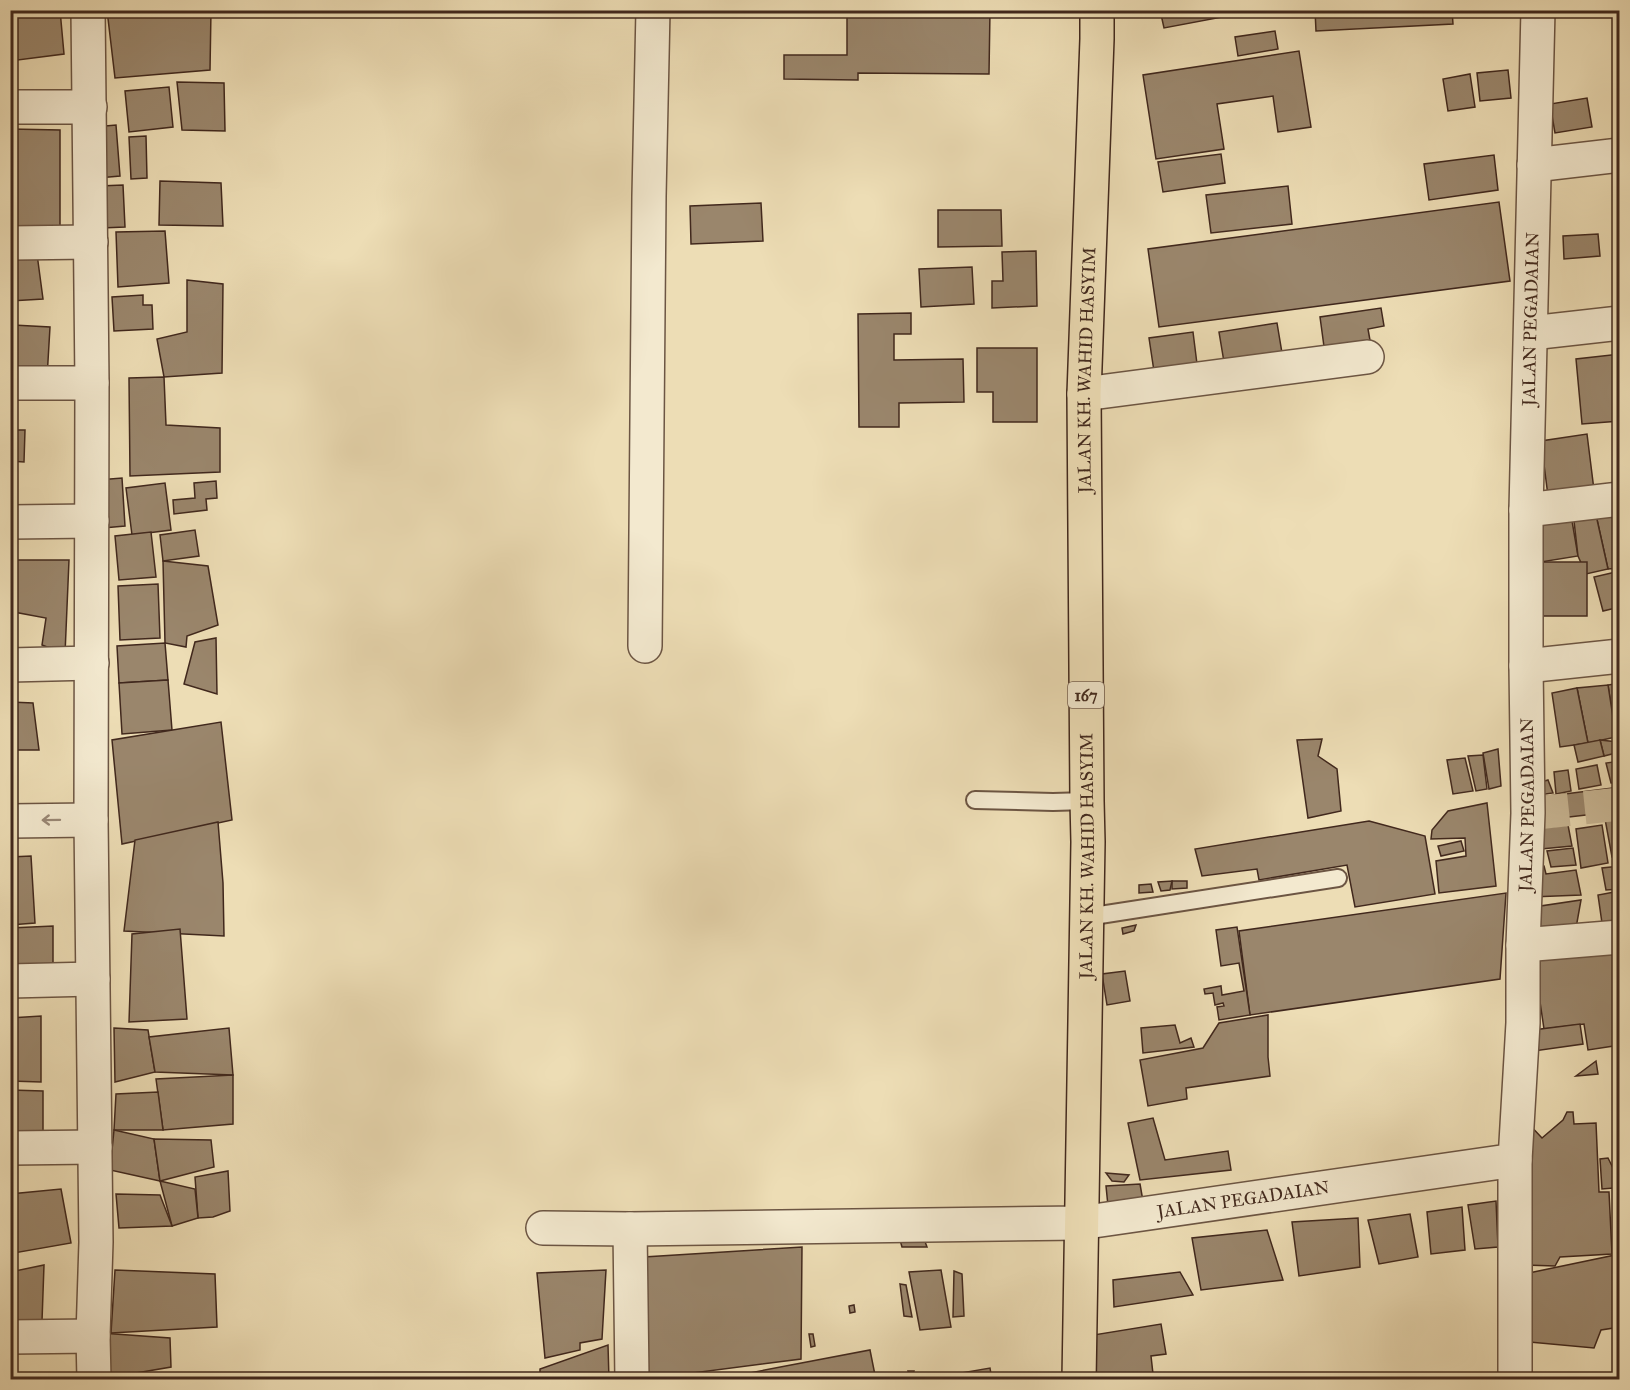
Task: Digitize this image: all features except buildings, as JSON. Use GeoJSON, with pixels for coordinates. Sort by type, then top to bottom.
{"type":"FeatureCollection","features":[{"type":"Feature","properties":{"kind":"main road","name":"JALAN KH. WAHID HASYIM"},"geometry":{"type":"LineString","coordinates":[[1079,1380],[1088,842],[1084,394],[1097,10]]}},
{"type":"Feature","properties":{"kind":"street"},"geometry":{"type":"LineString","coordinates":[[88,10],[92,383],[91,820],[96,1242],[94,1380]]}},
{"type":"Feature","properties":{"kind":"street"},"geometry":{"type":"LineString","coordinates":[[645,646],[653,10]]}},
{"type":"Feature","properties":{"kind":"street","name":"JALAN PEGADAIAN"},"geometry":{"type":"LineString","coordinates":[[543,1228],[630,1229],[1080,1223],[1515,1160],[1523,1023],[1523,945],[1532,813],[1526,666],[1526,510],[1538,10]]}},
{"type":"Feature","properties":{"kind":"street"},"geometry":{"type":"LineString","coordinates":[[10,108],[90,107]]}},
{"type":"Feature","properties":{"kind":"street"},"geometry":{"type":"LineString","coordinates":[[1534,165],[1620,154]]}},
{"type":"Feature","properties":{"kind":"street"},"geometry":{"type":"LineString","coordinates":[[10,243],[91,242]]}},
{"type":"Feature","properties":{"kind":"street"},"geometry":{"type":"LineString","coordinates":[[1532,333],[1620,323]]}},
{"type":"Feature","properties":{"kind":"street"},"geometry":{"type":"LineString","coordinates":[[1084,394],[1367,357]]}},
{"type":"Feature","properties":{"kind":"street"},"geometry":{"type":"LineString","coordinates":[[10,384],[92,383]]}},
{"type":"Feature","properties":{"kind":"street"},"geometry":{"type":"LineString","coordinates":[[1526,510],[1620,499]]}},
{"type":"Feature","properties":{"kind":"street"},"geometry":{"type":"LineString","coordinates":[[10,522],[92,521]]}},
{"type":"Feature","properties":{"kind":"street"},"geometry":{"type":"LineString","coordinates":[[1526,666],[1620,656]]}},
{"type":"Feature","properties":{"kind":"street"},"geometry":{"type":"LineString","coordinates":[[10,665],[92,663]]}},
{"type":"Feature","properties":{"kind":"street"},"geometry":{"type":"LineString","coordinates":[[10,821],[91,820]]}},
{"type":"Feature","properties":{"kind":"street"},"geometry":{"type":"LineString","coordinates":[[1523,945],[1620,937]]}},
{"type":"Feature","properties":{"kind":"street"},"geometry":{"type":"LineString","coordinates":[[10,981],[93,979]]}},
{"type":"Feature","properties":{"kind":"street"},"geometry":{"type":"LineString","coordinates":[[10,1148],[95,1147]]}},
{"type":"Feature","properties":{"kind":"street"},"geometry":{"type":"LineString","coordinates":[[1515,1160],[1515,1380]]}},
{"type":"Feature","properties":{"kind":"street"},"geometry":{"type":"LineString","coordinates":[[630,1229],[632,1380]]}},
{"type":"Feature","properties":{"kind":"street"},"geometry":{"type":"LineString","coordinates":[[10,1337],[93,1336]]}},
{"type":"Feature","properties":{"kind":"lane"},"geometry":{"type":"LineString","coordinates":[[975,800],[1087,801]]}},
{"type":"Feature","properties":{"kind":"lane"},"geometry":{"type":"LineString","coordinates":[[1087,917],[1338,878]]}},
{"type":"Feature","properties":{"kind":"tunnel"},"geometry":{"type":"LineString","coordinates":[[1536,813],[1620,804]]}}]}
